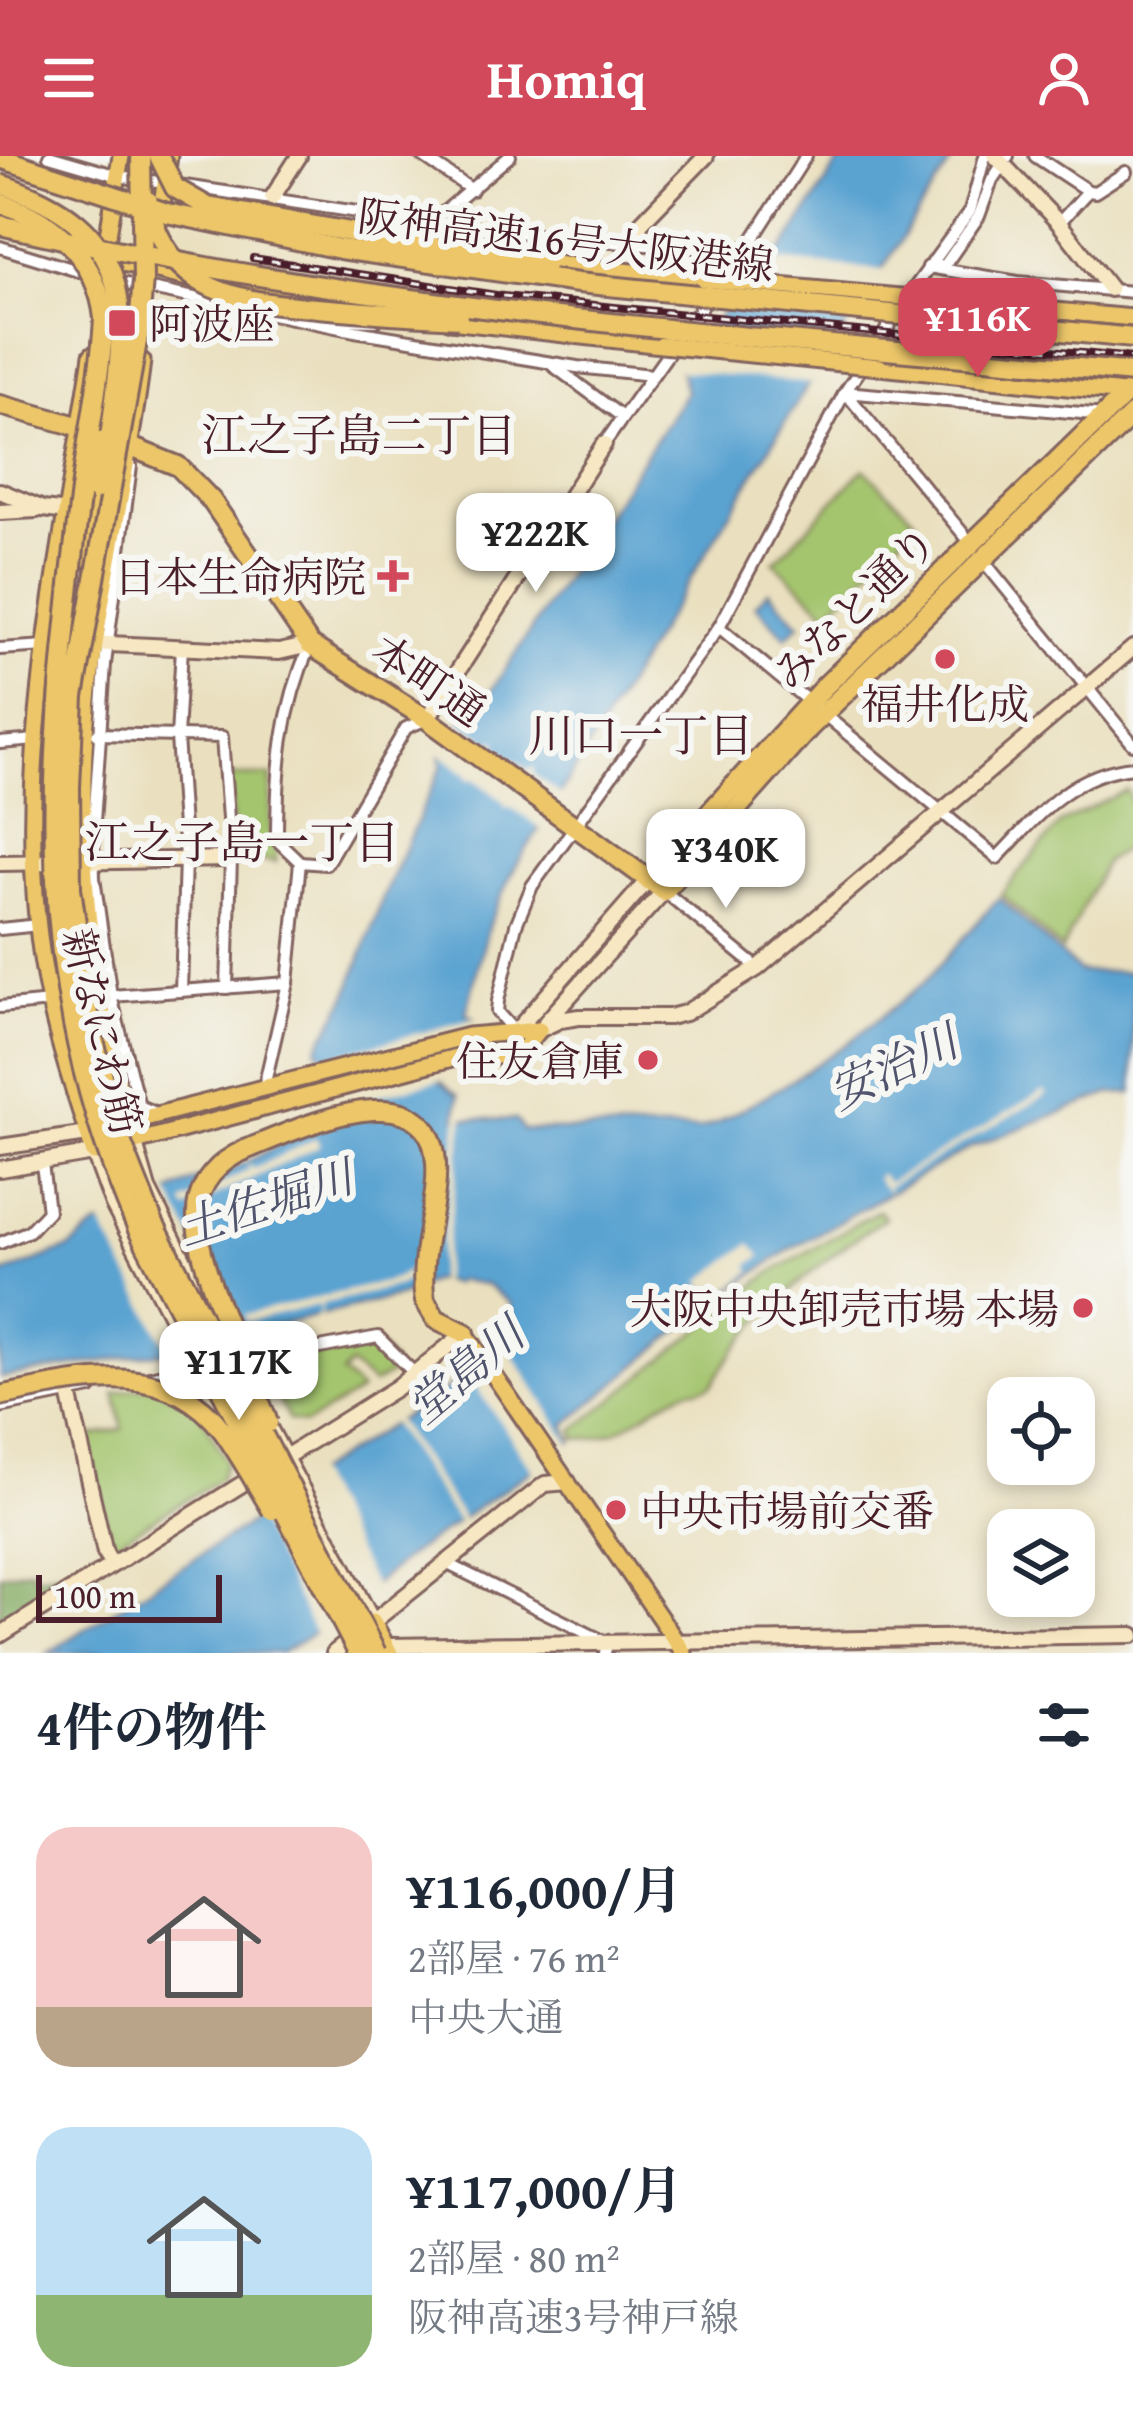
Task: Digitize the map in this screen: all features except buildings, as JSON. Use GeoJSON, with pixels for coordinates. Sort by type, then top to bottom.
{"type":"FeatureCollection","features":[{"type":"Feature","properties":{"kind":"highway"},"geometry":{"type":"LineString","coordinates":[[138,156],[163,245],[196,280],[239,298],[397,315],[649,326]]}},
{"type":"Feature","properties":{"kind":"highway"},"geometry":{"type":"LineString","coordinates":[[68,600],[102,445],[133,236],[138,156]]}},
{"type":"Feature","properties":{"kind":"highway"},"geometry":{"type":"LineString","coordinates":[[138,156],[141,308],[96,639],[74,697],[71,888],[100,1073],[121,1143],[153,1222],[384,1651]]}},
{"type":"Feature","properties":{"kind":"highway"},"geometry":{"type":"LineString","coordinates":[[159,156],[176,188],[208,207],[579,272],[661,292]]}},
{"type":"Feature","properties":{"kind":"highway","name":"阪神高速16号大阪港線"},"geometry":{"type":"LineString","coordinates":[[0,162],[241,231],[403,259],[661,292],[1133,338]]}},
{"type":"Feature","properties":{"kind":"highway"},"geometry":{"type":"LineString","coordinates":[[0,184],[53,205],[82,225],[101,250],[119,294],[119,356],[96,639]]}},
{"type":"Feature","properties":{"kind":"highway"},"geometry":{"type":"LineString","coordinates":[[0,203],[46,224],[72,246],[95,279],[102,302],[102,349],[68,600],[53,763],[53,888],[84,1077],[112,1166],[139,1230],[335,1618],[346,1651]]}},
{"type":"Feature","properties":{"kind":"highway","name":"阪神高速16号大阪港線"},"geometry":{"type":"LineString","coordinates":[[0,225],[295,285],[406,301],[1133,373]]}},
{"type":"Feature","properties":{"kind":"highway","name":"みなと通り"},"geometry":{"type":"LineString","coordinates":[[656,886],[816,709],[1131,391]]}},
{"type":"Feature","properties":{"kind":"highway","name":"本町通"},"geometry":{"type":"LineString","coordinates":[[0,405],[81,428],[178,466],[195,481],[310,645],[427,718],[656,886]]}},
{"type":"Feature","properties":{"kind":"highway","name":"みなと通り"},"geometry":{"type":"LineString","coordinates":[[976,551],[1133,414]]}},
{"type":"Feature","properties":{"kind":"highway"},"geometry":{"type":"LineString","coordinates":[[289,1468],[201,1246],[196,1209],[204,1186],[237,1153],[352,1111],[384,1108],[416,1121],[431,1141],[436,1164],[424,1292],[431,1314],[470,1339]]}},
{"type":"Feature","properties":{"kind":"highway"},"geometry":{"type":"LineString","coordinates":[[0,1396],[73,1382],[129,1378],[164,1386],[191,1400],[227,1437],[335,1618]]}},
{"type":"Feature","properties":{"kind":"main road","name":"新なにわ筋"},"geometry":{"type":"LineString","coordinates":[[94,1153],[50,1002],[39,925],[36,740],[46,646],[121,156]]}},
{"type":"Feature","properties":{"kind":"main road","name":"新なにわ筋"},"geometry":{"type":"LineString","coordinates":[[134,1140],[112,1072],[97,998],[86,733],[169,156]]}},
{"type":"Feature","properties":{"kind":"main road"},"geometry":{"type":"LineString","coordinates":[[0,162],[113,200],[316,234],[703,279],[1133,317]]}},
{"type":"Feature","properties":{"kind":"main road"},"geometry":{"type":"LineString","coordinates":[[0,225],[152,272],[451,321],[1131,391]]}},
{"type":"Feature","properties":{"kind":"main road"},"geometry":{"type":"LineString","coordinates":[[88,1134],[468,1036],[539,1030]]}},
{"type":"Feature","properties":{"kind":"main road","name":"みなと通り"},"geometry":{"type":"LineString","coordinates":[[508,1056],[539,1030]]}},
{"type":"Feature","properties":{"kind":"main road","name":"みなと通り"},"geometry":{"type":"LineString","coordinates":[[508,1056],[515,1032]]}},
{"type":"Feature","properties":{"kind":"main road"},"geometry":{"type":"LineString","coordinates":[[94,1153],[456,1057],[508,1056]]}},
{"type":"Feature","properties":{"kind":"main road"},"geometry":{"type":"LineString","coordinates":[[470,1339],[679,1647]]}},
{"type":"Feature","properties":{"kind":"main road","name":"新なにわ筋"},"geometry":{"type":"LineString","coordinates":[[369,1614],[384,1651]]}},
{"type":"Feature","properties":{"kind":"street"},"geometry":{"type":"LineString","coordinates":[[49,156],[118,176],[431,223],[736,251],[749,245],[806,156]]}},
{"type":"Feature","properties":{"kind":"street"},"geometry":{"type":"LineString","coordinates":[[272,198],[299,156]]}},
{"type":"Feature","properties":{"kind":"street"},"geometry":{"type":"LineString","coordinates":[[422,156],[472,190]]}},
{"type":"Feature","properties":{"kind":"street"},"geometry":{"type":"LineString","coordinates":[[431,223],[510,156]]}},
{"type":"Feature","properties":{"kind":"street"},"geometry":{"type":"LineString","coordinates":[[632,244],[641,223],[706,156]]}},
{"type":"Feature","properties":{"kind":"street"},"geometry":{"type":"LineString","coordinates":[[515,1032],[497,1012],[516,925],[564,820],[718,627],[845,392],[970,211],[985,156]]}},
{"type":"Feature","properties":{"kind":"street"},"geometry":{"type":"LineString","coordinates":[[1035,156],[1095,193],[1126,172]]}},
{"type":"Feature","properties":{"kind":"street"},"geometry":{"type":"LineString","coordinates":[[928,267],[945,265],[972,228],[1001,158],[1110,289]]}},
{"type":"Feature","properties":{"kind":"street"},"geometry":{"type":"LineString","coordinates":[[1059,224],[1088,191]]}},
{"type":"Feature","properties":{"kind":"street"},"geometry":{"type":"LineString","coordinates":[[316,234],[381,216]]}},
{"type":"Feature","properties":{"kind":"street"},"geometry":{"type":"LineString","coordinates":[[431,223],[484,256]]}},
{"type":"Feature","properties":{"kind":"street"},"geometry":{"type":"LineString","coordinates":[[0,247],[150,291],[355,331],[652,375]]}},
{"type":"Feature","properties":{"kind":"street"},"geometry":{"type":"LineString","coordinates":[[310,645],[299,670],[277,763],[277,840],[300,862],[326,864],[406,728],[427,718],[621,416],[693,321],[736,251]]}},
{"type":"Feature","properties":{"kind":"street"},"geometry":{"type":"LineString","coordinates":[[928,267],[1018,282],[1133,292]]}},
{"type":"Feature","properties":{"kind":"street"},"geometry":{"type":"LineString","coordinates":[[311,320],[451,321]]}},
{"type":"Feature","properties":{"kind":"street"},"geometry":{"type":"LineString","coordinates":[[548,362],[621,416]]}},
{"type":"Feature","properties":{"kind":"street"},"geometry":{"type":"LineString","coordinates":[[845,392],[1106,416]]}},
{"type":"Feature","properties":{"kind":"street"},"geometry":{"type":"LineString","coordinates":[[845,392],[1133,744]]}},
{"type":"Feature","properties":{"kind":"street"},"geometry":{"type":"LineString","coordinates":[[0,491],[43,509]]}},
{"type":"Feature","properties":{"kind":"street"},"geometry":{"type":"LineString","coordinates":[[0,512],[67,512]]}},
{"type":"Feature","properties":{"kind":"street"},"geometry":{"type":"LineString","coordinates":[[718,627],[997,859],[1053,798],[1114,769],[1133,767]]}},
{"type":"Feature","properties":{"kind":"street"},"geometry":{"type":"LineString","coordinates":[[96,639],[98,734],[88,859],[110,996],[139,1106],[160,1114]]}},
{"type":"Feature","properties":{"kind":"street"},"geometry":{"type":"LineString","coordinates":[[0,649],[96,639],[279,652],[310,645]]}},
{"type":"Feature","properties":{"kind":"street"},"geometry":{"type":"LineString","coordinates":[[182,647],[177,736],[185,858],[182,991]]}},
{"type":"Feature","properties":{"kind":"street"},"geometry":{"type":"LineString","coordinates":[[539,1030],[560,1020],[685,1013],[758,968],[1133,648]]}},
{"type":"Feature","properties":{"kind":"street"},"geometry":{"type":"LineString","coordinates":[[98,734],[222,736],[231,859],[226,988]]}},
{"type":"Feature","properties":{"kind":"street"},"geometry":{"type":"LineString","coordinates":[[0,743],[36,740]]}},
{"type":"Feature","properties":{"kind":"street"},"geometry":{"type":"LineString","coordinates":[[0,862],[231,859]]}},
{"type":"Feature","properties":{"kind":"street"},"geometry":{"type":"LineString","coordinates":[[265,1087],[288,983],[300,862]]}},
{"type":"Feature","properties":{"kind":"street"},"geometry":{"type":"LineString","coordinates":[[656,886],[758,968]]}},
{"type":"Feature","properties":{"kind":"street","name":"みなと通り"},"geometry":{"type":"LineString","coordinates":[[539,1030],[656,886]]}},
{"type":"Feature","properties":{"kind":"street","name":"みなと通り"},"geometry":{"type":"LineString","coordinates":[[515,1032],[656,886]]}},
{"type":"Feature","properties":{"kind":"street"},"geometry":{"type":"LineString","coordinates":[[0,929],[39,925]]}},
{"type":"Feature","properties":{"kind":"street"},"geometry":{"type":"LineString","coordinates":[[110,996],[288,983]]}},
{"type":"Feature","properties":{"kind":"street"},"geometry":{"type":"LineString","coordinates":[[0,1007],[50,1002]]}},
{"type":"Feature","properties":{"kind":"street"},"geometry":{"type":"LineString","coordinates":[[0,1147],[88,1134]]}},
{"type":"Feature","properties":{"kind":"street","name":"新なにわ筋"},"geometry":{"type":"LineString","coordinates":[[134,1140],[148,1189],[289,1468],[369,1614]]}},
{"type":"Feature","properties":{"kind":"street"},"geometry":{"type":"LineString","coordinates":[[0,1169],[94,1153]]}},
{"type":"Feature","properties":{"kind":"street","name":"新なにわ筋"},"geometry":{"type":"LineString","coordinates":[[94,1153],[113,1205],[191,1361],[335,1618]]}},
{"type":"Feature","properties":{"kind":"street"},"geometry":{"type":"LineString","coordinates":[[0,1243],[29,1231],[48,1211],[42,1164]]}},
{"type":"Feature","properties":{"kind":"street"},"geometry":{"type":"LineString","coordinates":[[236,1364],[378,1337],[416,1375]]}},
{"type":"Feature","properties":{"kind":"street"},"geometry":{"type":"LineString","coordinates":[[0,1634],[254,1474],[289,1468],[470,1339]]}},
{"type":"Feature","properties":{"kind":"street"},"geometry":{"type":"LineString","coordinates":[[0,1407],[191,1361]]}},
{"type":"Feature","properties":{"kind":"street"},"geometry":{"type":"LineString","coordinates":[[69,1393],[111,1563]]}},
{"type":"Feature","properties":{"kind":"street"},"geometry":{"type":"LineString","coordinates":[[346,1651],[369,1614],[446,1563],[545,1484],[568,1482]]}},
{"type":"Feature","properties":{"kind":"street"},"geometry":{"type":"LineString","coordinates":[[446,1563],[606,1648]]}},
{"type":"Feature","properties":{"kind":"street"},"geometry":{"type":"LineString","coordinates":[[384,1651],[904,1645],[1010,1636],[1133,1635]]}},
{"type":"Feature","properties":{"kind":"street"},"geometry":{"type":"LineString","coordinates":[[1008,1653],[1010,1636]]}},
{"type":"Feature","properties":{"kind":"green space"},"geometry":{"type":"Polygon","coordinates":[[[864,469],[917,521],[828,613],[774,562],[864,469]]]}},
{"type":"Feature","properties":{"kind":"green space"},"geometry":{"type":"Polygon","coordinates":[[[229,776],[271,776],[270,843],[276,849],[276,862],[235,857],[229,776]]]}},
{"type":"Feature","properties":{"kind":"green space"},"geometry":{"type":"Polygon","coordinates":[[[1127,790],[1133,805],[1133,843],[1105,862],[1062,950],[1001,894],[1061,823],[1127,790]]]}},
{"type":"Feature","properties":{"kind":"green space"},"geometry":{"type":"Polygon","coordinates":[[[879,1210],[885,1218],[789,1292],[746,1336],[712,1385],[683,1392],[605,1435],[575,1438],[574,1430],[769,1274],[879,1210]]]}},
{"type":"Feature","properties":{"kind":"green space"},"geometry":{"type":"Polygon","coordinates":[[[376,1342],[394,1365],[393,1372],[373,1384],[350,1365],[342,1374],[361,1391],[305,1424],[289,1420],[260,1364],[376,1342]]]}},
{"type":"Feature","properties":{"kind":"green space"},"geometry":{"type":"Polygon","coordinates":[[[182,1379],[226,1461],[220,1479],[111,1545],[87,1437],[123,1429],[115,1393],[182,1379]]]}},
{"type":"Feature","properties":{"kind":"green space"},"geometry":{"type":"Polygon","coordinates":[[[31,1568],[33,1576],[62,1570],[64,1579],[0,1619],[0,1575],[31,1568]]]}},
{"type":"Feature","properties":{"kind":"water"},"geometry":{"type":"Polygon","coordinates":[[[843,156],[955,156],[806,388],[512,873],[489,924],[466,1014],[474,1019],[439,1080],[458,1096],[457,1118],[516,1120],[523,1130],[699,1129],[715,1124],[848,1043],[924,983],[999,898],[1080,972],[1133,972],[1133,1093],[1109,1094],[969,1148],[789,1250],[716,1300],[565,1425],[572,1442],[411,1554],[314,1633],[281,1653],[48,1653],[446,1390],[458,1377],[454,1372],[512,1322],[510,1303],[486,1285],[435,1279],[400,1296],[168,1351],[0,1378],[0,1275],[70,1248],[96,1227],[199,1179],[221,1175],[283,1143],[314,1119],[325,1058],[317,1048],[346,999],[383,897],[442,765],[440,754],[461,717],[476,714],[686,392],[680,369],[763,257],[772,258],[784,248],[843,156]]]}},
{"type":"Feature","properties":{"kind":"water"},"geometry":{"type":"Polygon","coordinates":[[[769,591],[800,624],[786,637],[755,605],[769,591]]]}},
{"type":"Feature","properties":{"kind":"pier"},"geometry":{"type":"Polygon","coordinates":[[[755,258],[891,271],[868,306],[730,292],[755,258]]]}},
{"type":"Feature","properties":{"kind":"pier"},"geometry":{"type":"Polygon","coordinates":[[[698,335],[840,347],[816,384],[674,370],[698,335]]]}},
{"type":"Feature","properties":{"kind":"pier"},"geometry":{"type":"Polygon","coordinates":[[[456,718],[491,743],[498,739],[497,747],[528,770],[535,767],[533,774],[567,799],[544,831],[510,806],[505,808],[505,802],[474,779],[468,780],[468,775],[435,751],[456,718]]]}},
{"type":"Feature","properties":{"kind":"pier"},"geometry":{"type":"Polygon","coordinates":[[[477,1018],[442,1080],[313,1111],[319,1059],[477,1018]]]}},
{"type":"Feature","properties":{"kind":"pier"},"geometry":{"type":"Polygon","coordinates":[[[1044,1091],[1047,1095],[887,1187],[890,1193],[876,1177],[881,1174],[887,1183],[1044,1091]]]}},
{"type":"Feature","properties":{"kind":"pier"},"geometry":{"type":"Polygon","coordinates":[[[459,1113],[465,1113],[441,1287],[436,1286],[459,1113]]]}},
{"type":"Feature","properties":{"kind":"pier"},"geometry":{"type":"Polygon","coordinates":[[[316,1138],[320,1146],[186,1210],[183,1203],[249,1170],[246,1162],[253,1169],[316,1138]]]}},
{"type":"Feature","properties":{"kind":"pier"},"geometry":{"type":"Polygon","coordinates":[[[168,1188],[244,1340],[172,1357],[100,1222],[168,1188]]]}},
{"type":"Feature","properties":{"kind":"pier"},"geometry":{"type":"Polygon","coordinates":[[[751,1243],[761,1256],[749,1265],[752,1271],[716,1300],[701,1281],[751,1243]]]}},
{"type":"Feature","properties":{"kind":"pier"},"geometry":{"type":"Polygon","coordinates":[[[418,1264],[422,1271],[397,1286],[321,1304],[321,1316],[314,1318],[320,1313],[318,1305],[246,1322],[244,1315],[393,1280],[418,1264]]]}},
{"type":"Feature","properties":{"kind":"pier"},"geometry":{"type":"Polygon","coordinates":[[[497,1330],[572,1446],[536,1475],[456,1363],[497,1330]]]}},
{"type":"Feature","properties":{"kind":"pier"},"geometry":{"type":"Polygon","coordinates":[[[395,1418],[465,1522],[460,1526],[390,1421],[395,1418]]]}},
{"type":"Feature","properties":{"kind":"pier"},"geometry":{"type":"Polygon","coordinates":[[[312,1468],[376,1590],[317,1638],[252,1511],[312,1468]]]}},
{"type":"Feature","properties":{"kind":"railway"},"geometry":{"type":"LineString","coordinates":[[253,258],[503,296],[1133,358]]}},
{"type":"Feature","properties":{"kind":"place","name":"阿波座"},"geometry":{"type":"Point","coordinates":[122,323]}},
{"type":"Feature","properties":{"kind":"place","name":"日本生命病院"},"geometry":{"type":"Point","coordinates":[393,576]}},
{"type":"Feature","properties":{"kind":"place","name":"福井化成"},"geometry":{"type":"Point","coordinates":[945,659]}},
{"type":"Feature","properties":{"kind":"place","name":"住友倉庫"},"geometry":{"type":"Point","coordinates":[648,1060]}},
{"type":"Feature","properties":{"kind":"place","name":"大阪中央卸売市場 本場"},"geometry":{"type":"Point","coordinates":[1083,1308]}},
{"type":"Feature","properties":{"kind":"place","name":"中央市場前交番"},"geometry":{"type":"Point","coordinates":[616,1510]}},
{"type":"Feature","properties":{"kind":"district","name":"江之子島二丁目"},"geometry":{"type":"Point","coordinates":[359,434]}},
{"type":"Feature","properties":{"kind":"district","name":"川口一丁目"},"geometry":{"type":"Point","coordinates":[641,734]}},
{"type":"Feature","properties":{"kind":"district","name":"江之子島一丁目"},"geometry":{"type":"Point","coordinates":[242,841]}},
{"type":"Feature","properties":{"kind":"water label","name":"安治川"},"geometry":{"type":"Point","coordinates":[893,1066]}},
{"type":"Feature","properties":{"kind":"water label","name":"土佐堀川"},"geometry":{"type":"Point","coordinates":[265,1202]}},
{"type":"Feature","properties":{"kind":"water label","name":"堂島川"},"geometry":{"type":"Point","coordinates":[465,1370]}}]}
